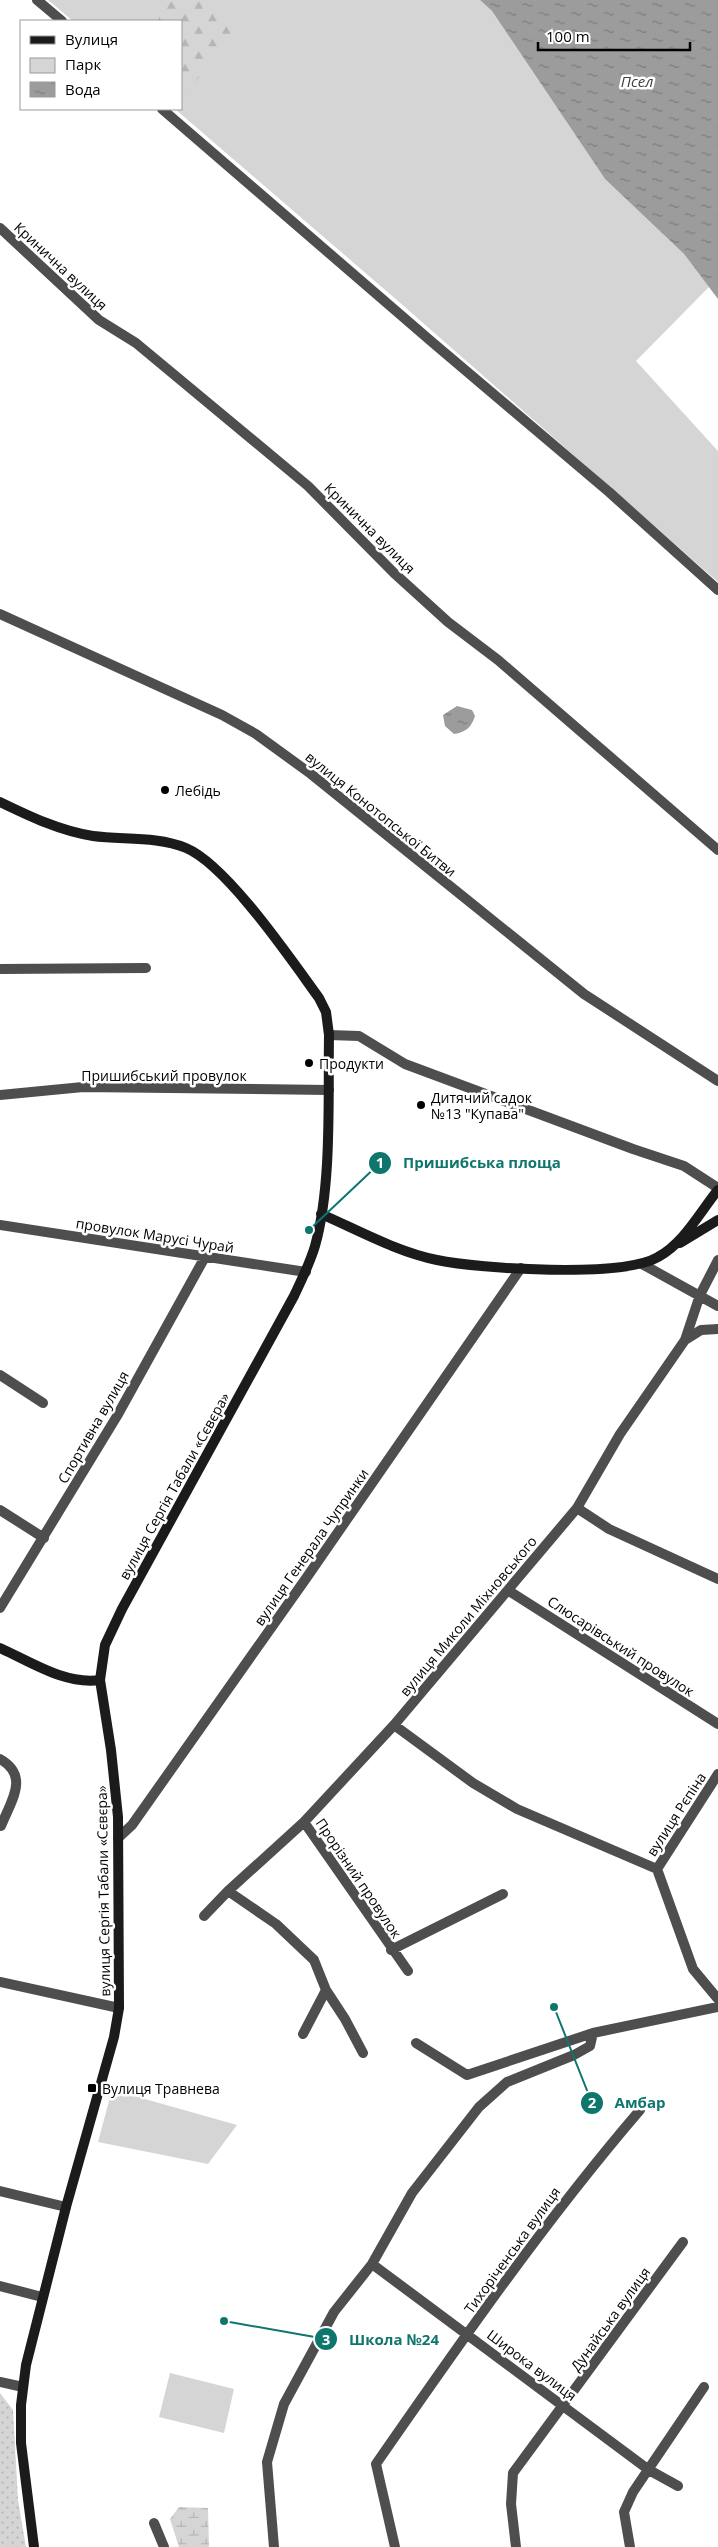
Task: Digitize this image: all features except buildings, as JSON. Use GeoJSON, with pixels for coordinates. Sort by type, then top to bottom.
{"type":"FeatureCollection","features":[{"type":"Feature","properties":{"kind":"main road","name":"вулиця Сергія Табали «Сєвєра»"},"geometry":{"type":"LineString","coordinates":[[0,802],[53,826],[107,837],[162,842],[195,853],[224,879],[250,908],[315,993],[326,1012],[329,1035],[329,1090],[321,1214],[315,1246],[306,1272],[112,1628],[102,1656],[100,1680],[116,1786],[119,2008],[114,2037],[42,2297],[23,2388],[21,2443],[34,2547]]}},
{"type":"Feature","properties":{"kind":"main road"},"geometry":{"type":"LineString","coordinates":[[674,1246],[718,1189]]}},
{"type":"Feature","properties":{"kind":"main road"},"geometry":{"type":"LineString","coordinates":[[321,1214],[390,1245],[436,1260],[521,1268],[604,1269],[642,1264],[658,1258],[674,1246],[718,1220]]}},
{"type":"Feature","properties":{"kind":"main road"},"geometry":{"type":"LineString","coordinates":[[0,1648],[71,1680],[86,1682],[100,1680]]}},
{"type":"Feature","properties":{"kind":"street"},"geometry":{"type":"LineString","coordinates":[[37,0],[61,20]]}},
{"type":"Feature","properties":{"kind":"street"},"geometry":{"type":"LineString","coordinates":[[163,110],[609,492],[718,590]]}},
{"type":"Feature","properties":{"kind":"street","name":"Кринична вулиця"},"geometry":{"type":"LineString","coordinates":[[0,228],[99,320],[136,343],[308,486],[394,573],[448,622],[498,660],[718,850]]}},
{"type":"Feature","properties":{"kind":"street","name":"вулиця Конотопської Битви"},"geometry":{"type":"LineString","coordinates":[[0,614],[222,715],[256,734],[345,802],[584,994],[718,1082]]}},
{"type":"Feature","properties":{"kind":"street"},"geometry":{"type":"LineString","coordinates":[[0,969],[146,968]]}},
{"type":"Feature","properties":{"kind":"street"},"geometry":{"type":"LineString","coordinates":[[329,1035],[351,1035],[367,1040],[411,1067],[633,1149],[672,1160],[718,1189]]}},
{"type":"Feature","properties":{"kind":"street","name":"Пришибський провулок"},"geometry":{"type":"LineString","coordinates":[[0,1095],[83,1087],[329,1090]]}},
{"type":"Feature","properties":{"kind":"street","name":"провулок Марусі Чурай"},"geometry":{"type":"LineString","coordinates":[[0,1225],[306,1272]]}},
{"type":"Feature","properties":{"kind":"street","name":"Спортивна вулиця"},"geometry":{"type":"LineString","coordinates":[[0,1608],[116,1416],[205,1258]]}},
{"type":"Feature","properties":{"kind":"street","name":"вулиця Миколи Міхновського"},"geometry":{"type":"LineString","coordinates":[[204,1916],[228,1891],[304,1822],[394,1725],[509,1591],[577,1508],[620,1434],[685,1340],[700,1295],[718,1260]]}},
{"type":"Feature","properties":{"kind":"street"},"geometry":{"type":"LineString","coordinates":[[642,1264],[718,1306]]}},
{"type":"Feature","properties":{"kind":"street","name":"вулиця Генерала Чупринки"},"geometry":{"type":"LineString","coordinates":[[118,1838],[132,1825],[521,1268]]}},
{"type":"Feature","properties":{"kind":"street"},"geometry":{"type":"LineString","coordinates":[[685,1340],[701,1330],[718,1328]]}},
{"type":"Feature","properties":{"kind":"street"},"geometry":{"type":"LineString","coordinates":[[0,1375],[43,1403]]}},
{"type":"Feature","properties":{"kind":"street"},"geometry":{"type":"LineString","coordinates":[[577,1508],[609,1528],[718,1579]]}},
{"type":"Feature","properties":{"kind":"street"},"geometry":{"type":"LineString","coordinates":[[0,1510],[44,1538]]}},
{"type":"Feature","properties":{"kind":"street","name":"Слюсарівський провулок"},"geometry":{"type":"LineString","coordinates":[[509,1591],[718,1724]]}},
{"type":"Feature","properties":{"kind":"street"},"geometry":{"type":"LineString","coordinates":[[394,1725],[473,1783],[517,1809],[657,1869],[693,1970],[718,1999]]}},
{"type":"Feature","properties":{"kind":"street"},"geometry":{"type":"LineString","coordinates":[[0,1759],[14,1769],[17,1776],[17,1784],[1,1826]]}},
{"type":"Feature","properties":{"kind":"street","name":"вулиця Рєпіна"},"geometry":{"type":"LineString","coordinates":[[657,1869],[718,1774]]}},
{"type":"Feature","properties":{"kind":"street","name":"Прорізний провулок"},"geometry":{"type":"LineString","coordinates":[[304,1822],[391,1950],[408,1971]]}},
{"type":"Feature","properties":{"kind":"street"},"geometry":{"type":"LineString","coordinates":[[228,1891],[276,1924],[314,1960],[326,1990],[345,2019],[363,2053]]}},
{"type":"Feature","properties":{"kind":"street","name":"Прорізний провулок"},"geometry":{"type":"LineString","coordinates":[[391,1950],[503,1894]]}},
{"type":"Feature","properties":{"kind":"street"},"geometry":{"type":"LineString","coordinates":[[0,1982],[119,2008]]}},
{"type":"Feature","properties":{"kind":"street"},"geometry":{"type":"LineString","coordinates":[[303,2034],[326,1990]]}},
{"type":"Feature","properties":{"kind":"street"},"geometry":{"type":"LineString","coordinates":[[416,2043],[467,2074],[593,2033],[718,2007]]}},
{"type":"Feature","properties":{"kind":"street"},"geometry":{"type":"LineString","coordinates":[[274,2547],[267,2462],[284,2404],[334,2312],[372,2264],[412,2193],[479,2107],[507,2082],[574,2055],[590,2046],[593,2033]]}},
{"type":"Feature","properties":{"kind":"street","name":"Тихоріченська вулиця"},"geometry":{"type":"LineString","coordinates":[[395,2547],[376,2464],[467,2334],[579,2181],[640,2110]]}},
{"type":"Feature","properties":{"kind":"street"},"geometry":{"type":"LineString","coordinates":[[0,2192],[66,2207]]}},
{"type":"Feature","properties":{"kind":"street","name":"Дунайська вулиця"},"geometry":{"type":"LineString","coordinates":[[516,2547],[511,2504],[513,2473],[684,2242]]}},
{"type":"Feature","properties":{"kind":"street","name":"Широка вулиця"},"geometry":{"type":"LineString","coordinates":[[372,2264],[649,2470],[678,2486]]}},
{"type":"Feature","properties":{"kind":"street"},"geometry":{"type":"LineString","coordinates":[[0,2286],[42,2297]]}},
{"type":"Feature","properties":{"kind":"street"},"geometry":{"type":"LineString","coordinates":[[0,2382],[23,2388]]}},
{"type":"Feature","properties":{"kind":"street"},"geometry":{"type":"LineString","coordinates":[[630,2547],[624,2512],[633,2492],[704,2387]]}},
{"type":"Feature","properties":{"kind":"street"},"geometry":{"type":"LineString","coordinates":[[154,2524],[164,2547]]}},
{"type":"Feature","properties":{"kind":"green space"},"geometry":{"type":"Polygon","coordinates":[[[48,0],[480,0],[492,11],[605,179],[684,254],[709,287],[636,361],[718,451],[718,582],[398,301],[176,110],[182,110],[182,20],[72,20],[48,0]]]}},
{"type":"Feature","properties":{"kind":"green space"},"geometry":{"type":"Polygon","coordinates":[[[164,0],[214,0],[235,33],[234,37],[189,89],[182,90],[182,20],[158,20],[164,0]]]}},
{"type":"Feature","properties":{"kind":"green space"},"geometry":{"type":"Polygon","coordinates":[[[112,2090],[237,2125],[208,2164],[98,2142],[112,2090]]]}},
{"type":"Feature","properties":{"kind":"green space"},"geometry":{"type":"Polygon","coordinates":[[[170,2373],[234,2389],[224,2433],[159,2417],[170,2373]]]}},
{"type":"Feature","properties":{"kind":"green space"},"geometry":{"type":"Polygon","coordinates":[[[0,2393],[13,2410],[18,2500],[26,2547],[0,2547],[0,2393]]]}},
{"type":"Feature","properties":{"kind":"green space"},"geometry":{"type":"Polygon","coordinates":[[[179,2507],[208,2508],[209,2547],[179,2547],[170,2519],[179,2507]]]}},
{"type":"Feature","properties":{"kind":"water","name":"Псел"},"geometry":{"type":"Polygon","coordinates":[[[480,0],[718,0],[718,299],[684,254],[605,179],[492,11],[480,0]]]}},
{"type":"Feature","properties":{"kind":"water"},"geometry":{"type":"Polygon","coordinates":[[[457,706],[472,710],[475,716],[468,729],[454,734],[445,726],[443,715],[457,706]]]}},
{"type":"Feature","properties":{"kind":"place","name":"Лебідь"},"geometry":{"type":"Point","coordinates":[165,790]}},
{"type":"Feature","properties":{"kind":"place","name":"Продукти"},"geometry":{"type":"Point","coordinates":[309,1063]}},
{"type":"Feature","properties":{"kind":"place","name":"Дитячий садок №13 \"Купава\""},"geometry":{"type":"Point","coordinates":[421,1105]}},
{"type":"Feature","properties":{"kind":"place","name":"Пришибська площа"},"geometry":{"type":"Point","coordinates":[309,1230]}},
{"type":"Feature","properties":{"kind":"place","name":"Амбар"},"geometry":{"type":"Point","coordinates":[554,2007]}},
{"type":"Feature","properties":{"kind":"place","name":"Вулиця Травнева"},"geometry":{"type":"Point","coordinates":[92,2088]}},
{"type":"Feature","properties":{"kind":"place","name":"Школа №24"},"geometry":{"type":"Point","coordinates":[224,2321]}}]}
